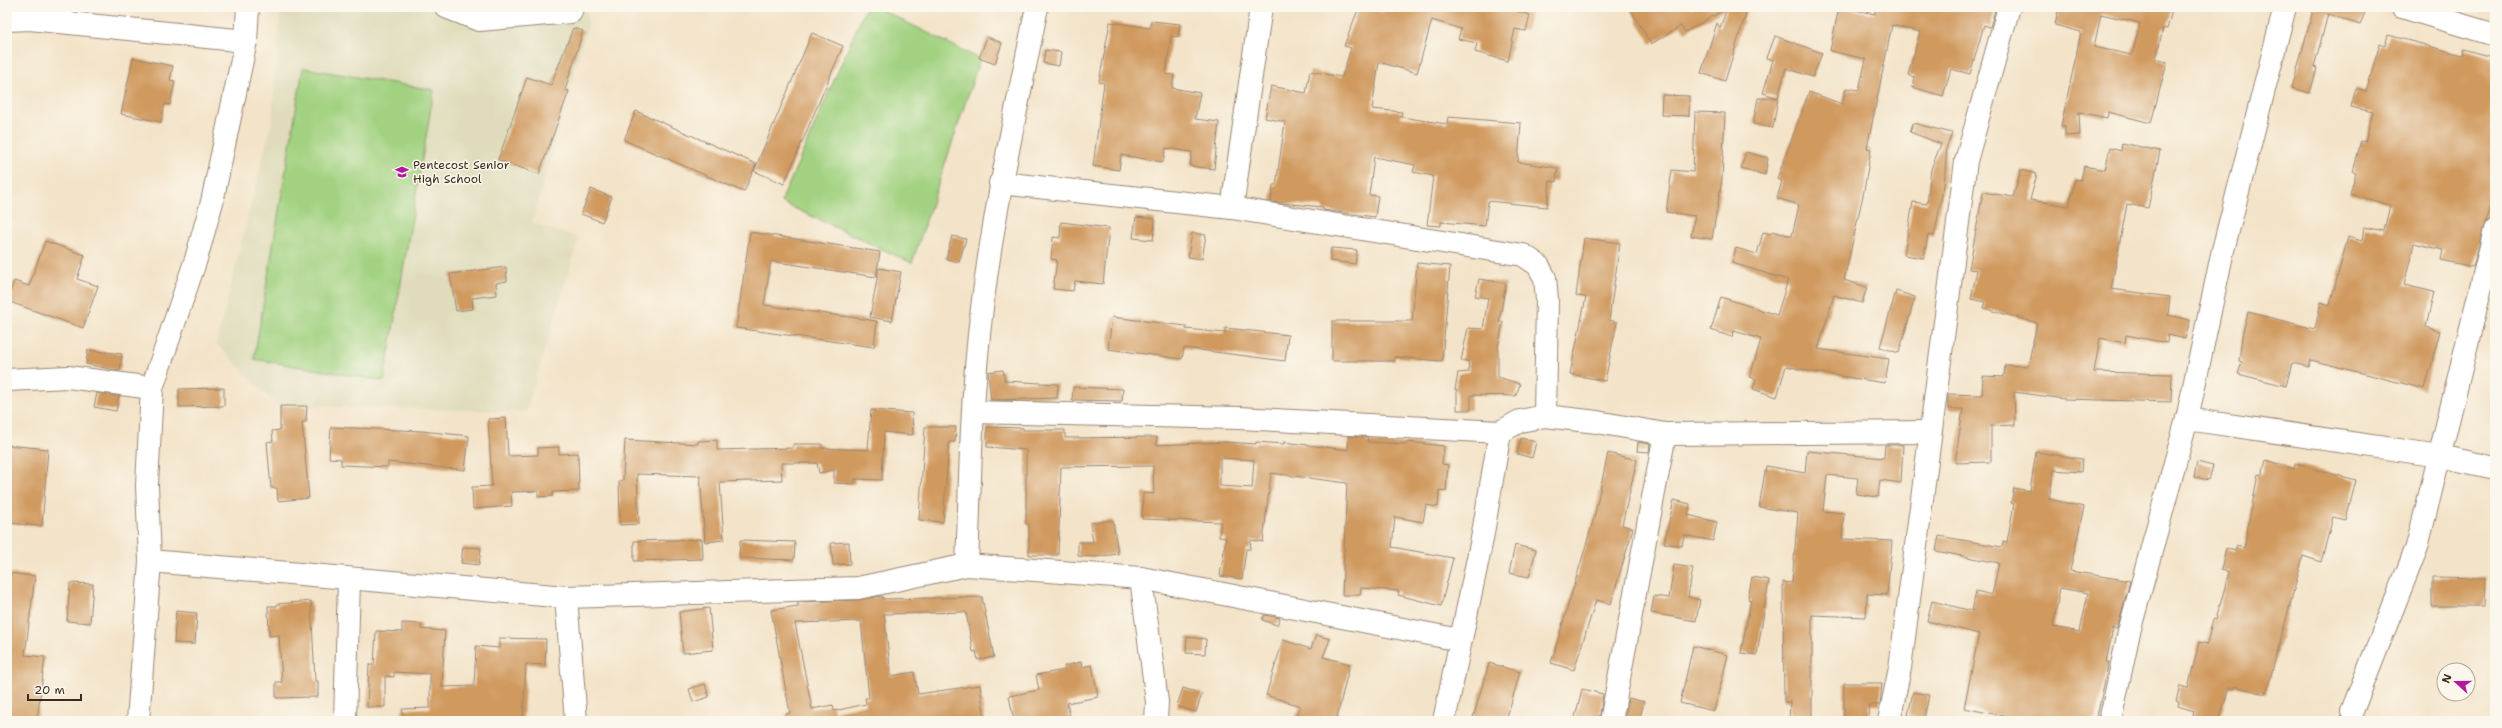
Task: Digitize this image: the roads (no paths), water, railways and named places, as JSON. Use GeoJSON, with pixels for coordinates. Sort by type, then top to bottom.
{"type":"FeatureCollection","features":[{"type":"Feature","properties":{"kind":"street"},"geometry":{"type":"LineString","coordinates":[[138,721],[150,561],[147,486],[152,388],[194,266],[212,202],[246,41],[248,7]]}},
{"type":"Feature","properties":{"kind":"street"},"geometry":{"type":"LineString","coordinates":[[446,7],[480,20],[571,12]]}},
{"type":"Feature","properties":{"kind":"street"},"geometry":{"type":"LineString","coordinates":[[967,565],[973,412],[984,290],[1000,184],[1037,7]]}},
{"type":"Feature","properties":{"kind":"street"},"geometry":{"type":"LineString","coordinates":[[1232,208],[1261,7]]}},
{"type":"Feature","properties":{"kind":"street"},"geometry":{"type":"LineString","coordinates":[[1888,721],[1900,668],[1929,432],[1966,161],[2009,7]]}},
{"type":"Feature","properties":{"kind":"street"},"geometry":{"type":"LineString","coordinates":[[2110,721],[2129,632],[2187,419],[2223,250],[2285,7]]}},
{"type":"Feature","properties":{"kind":"street"},"geometry":{"type":"LineString","coordinates":[[2402,7],[2495,35]]}},
{"type":"Feature","properties":{"kind":"street"},"geometry":{"type":"LineString","coordinates":[[7,20],[30,19],[246,41]]}},
{"type":"Feature","properties":{"kind":"street"},"geometry":{"type":"LineString","coordinates":[[1000,184],[1232,208],[1523,255],[1538,265],[1545,278],[1547,300],[1545,416]]}},
{"type":"Feature","properties":{"kind":"street"},"geometry":{"type":"LineString","coordinates":[[2352,711],[2417,547],[2495,230]]}},
{"type":"Feature","properties":{"kind":"street"},"geometry":{"type":"LineString","coordinates":[[7,380],[68,377],[152,388]]}},
{"type":"Feature","properties":{"kind":"street"},"geometry":{"type":"LineString","coordinates":[[973,412],[1239,418],[1500,432],[1520,421],[1545,416],[1597,422],[1665,434],[1929,432]]}},
{"type":"Feature","properties":{"kind":"street"},"geometry":{"type":"LineString","coordinates":[[2187,419],[2440,456],[2495,468]]}},
{"type":"Feature","properties":{"kind":"street"},"geometry":{"type":"LineString","coordinates":[[1444,721],[1482,539],[1500,432]]}},
{"type":"Feature","properties":{"kind":"street"},"geometry":{"type":"LineString","coordinates":[[1611,721],[1665,434]]}},
{"type":"Feature","properties":{"kind":"street"},"geometry":{"type":"LineString","coordinates":[[150,561],[348,580],[566,597],[858,588],[967,565],[1141,578],[1460,640]]}},
{"type":"Feature","properties":{"kind":"street"},"geometry":{"type":"LineString","coordinates":[[1141,578],[1157,702],[1156,721]]}},
{"type":"Feature","properties":{"kind":"street"},"geometry":{"type":"LineString","coordinates":[[345,721],[348,580]]}},
{"type":"Feature","properties":{"kind":"street"},"geometry":{"type":"LineString","coordinates":[[566,597],[576,721]]}},
{"type":"Feature","properties":{"kind":"place","name":"Pentecost Senior High School"},"geometry":{"type":"Point","coordinates":[402,172]}}]}
